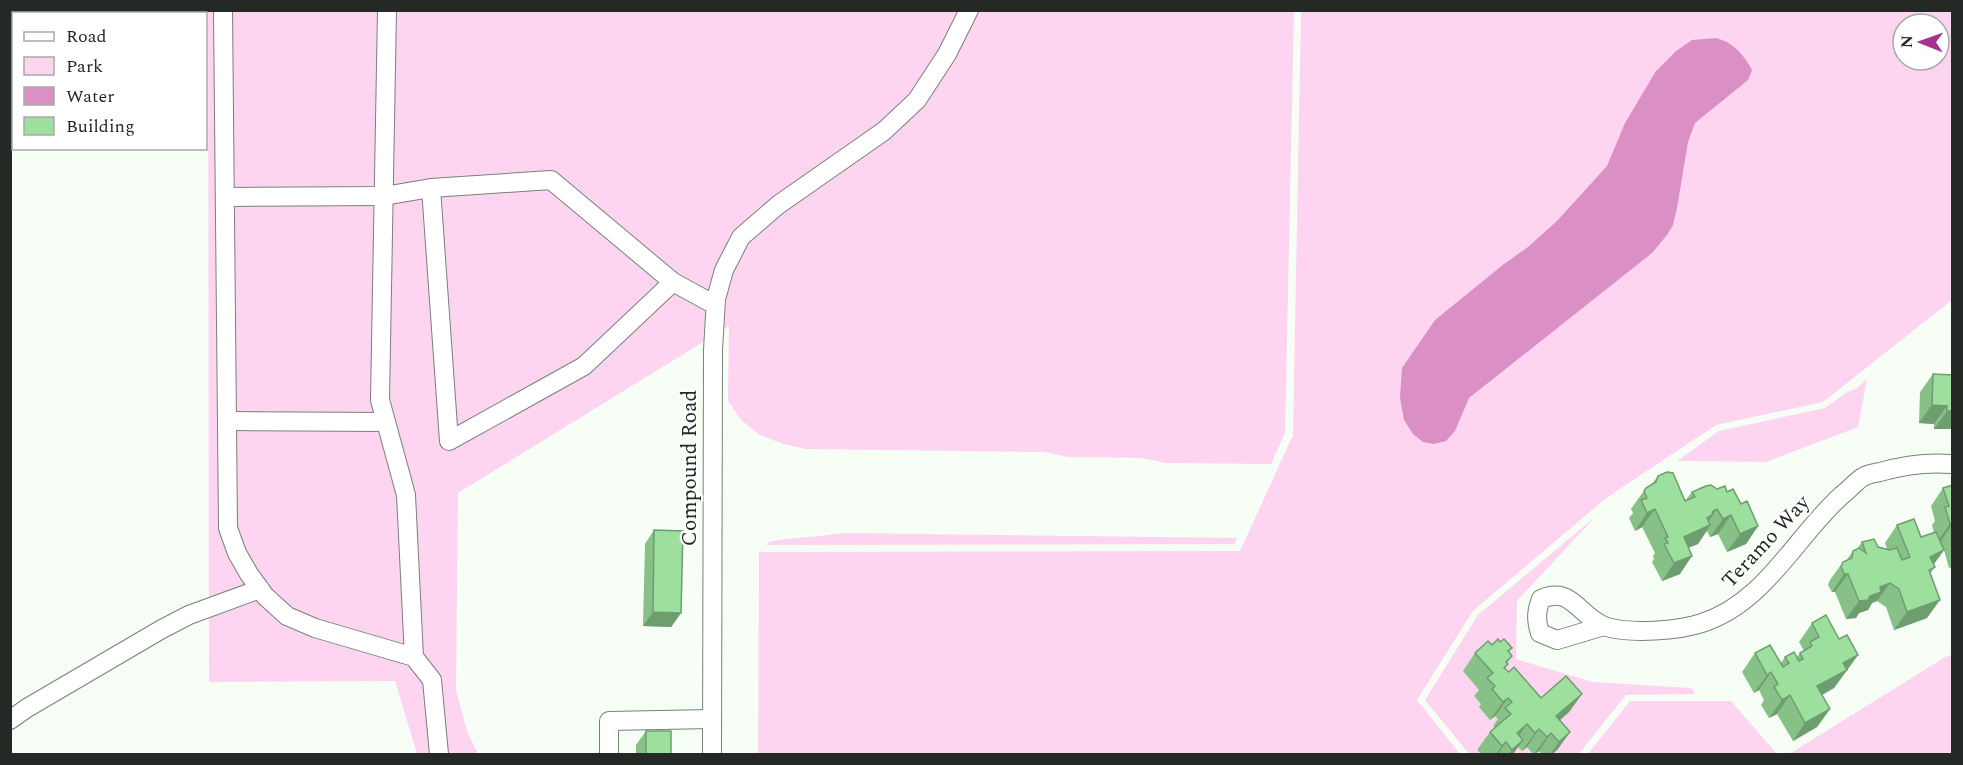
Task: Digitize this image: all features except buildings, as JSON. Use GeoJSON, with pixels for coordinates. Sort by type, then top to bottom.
{"type":"FeatureCollection","features":[{"type":"Feature","properties":{"kind":"street"},"geometry":{"type":"LineString","coordinates":[[223,10],[228,528],[237,553],[260,589],[287,616],[414,657],[432,680],[439,754]]}},
{"type":"Feature","properties":{"kind":"street"},"geometry":{"type":"LineString","coordinates":[[387,10],[380,400],[406,495],[414,657]]}},
{"type":"Feature","properties":{"kind":"street","name":"Compound Road"},"geometry":{"type":"LineString","coordinates":[[712,754],[713,350],[715,305],[724,270],[741,237],[778,205],[884,131],[917,100],[947,54],[969,10]]}},
{"type":"Feature","properties":{"kind":"street"},"geometry":{"type":"LineString","coordinates":[[226,196],[384,196],[431,188],[551,180],[673,282],[715,305]]}},
{"type":"Feature","properties":{"kind":"street"},"geometry":{"type":"LineString","coordinates":[[431,188],[449,441],[584,366],[673,282]]}},
{"type":"Feature","properties":{"kind":"street"},"geometry":{"type":"LineString","coordinates":[[227,421],[386,422]]}},
{"type":"Feature","properties":{"kind":"street","name":"Teramo Way"},"geometry":{"type":"LineString","coordinates":[[1604,626],[1624,631],[1656,630],[1702,623],[1737,607],[1765,581],[1829,507],[1863,477],[1903,465],[1953,464]]}},
{"type":"Feature","properties":{"kind":"street"},"geometry":{"type":"LineString","coordinates":[[10,720],[162,628],[189,615],[260,589]]}},
{"type":"Feature","properties":{"kind":"street"},"geometry":{"type":"LineString","coordinates":[[609,754],[609,721],[711,719]]}},
{"type":"Feature","properties":{"kind":"green space"},"geometry":{"type":"Polygon","coordinates":[[[208,11],[1294,11],[1285,433],[1271,464],[1166,463],[1142,458],[1068,457],[1044,452],[806,449],[783,444],[760,435],[741,420],[728,401],[729,326],[458,493],[456,690],[467,731],[478,754],[417,754],[395,681],[209,682],[208,11]]]}},
{"type":"Feature","properties":{"kind":"green space"},"geometry":{"type":"Polygon","coordinates":[[[1301,11],[1952,11],[1952,300],[1823,402],[1716,425],[1605,499],[1473,611],[1417,700],[1460,754],[758,754],[759,552],[1240,551],[1293,435],[1301,11]]]}},
{"type":"Feature","properties":{"kind":"green space"},"geometry":{"type":"Polygon","coordinates":[[[1867,379],[1858,427],[1766,462],[1677,461],[1719,431],[1825,408],[1847,392],[1856,389],[1867,379]]]}},
{"type":"Feature","properties":{"kind":"green space"},"geometry":{"type":"Polygon","coordinates":[[[1595,517],[1517,601],[1516,659],[1593,682],[1692,688],[1695,694],[1626,695],[1579,754],[1469,754],[1425,700],[1478,615],[1595,517]]]}},
{"type":"Feature","properties":{"kind":"green space"},"geometry":{"type":"Polygon","coordinates":[[[843,533],[1237,538],[1235,544],[766,545],[768,542],[777,540],[843,533]]]}},
{"type":"Feature","properties":{"kind":"green space"},"geometry":{"type":"Polygon","coordinates":[[[1952,655],[1952,754],[1789,754],[1947,656],[1952,655]]]}},
{"type":"Feature","properties":{"kind":"green space"},"geometry":{"type":"Polygon","coordinates":[[[1630,701],[1731,701],[1777,754],[1588,754],[1630,701]]]}},
{"type":"Feature","properties":{"kind":"water"},"geometry":{"type":"Polygon","coordinates":[[[1716,38],[1737,50],[1752,70],[1748,80],[1695,123],[1688,142],[1673,225],[1667,235],[1652,253],[1469,398],[1455,431],[1446,441],[1434,444],[1423,442],[1413,434],[1404,420],[1400,398],[1402,368],[1435,320],[1528,247],[1557,221],[1607,166],[1625,123],[1656,71],[1676,51],[1692,40],[1716,38]]]}}]}
